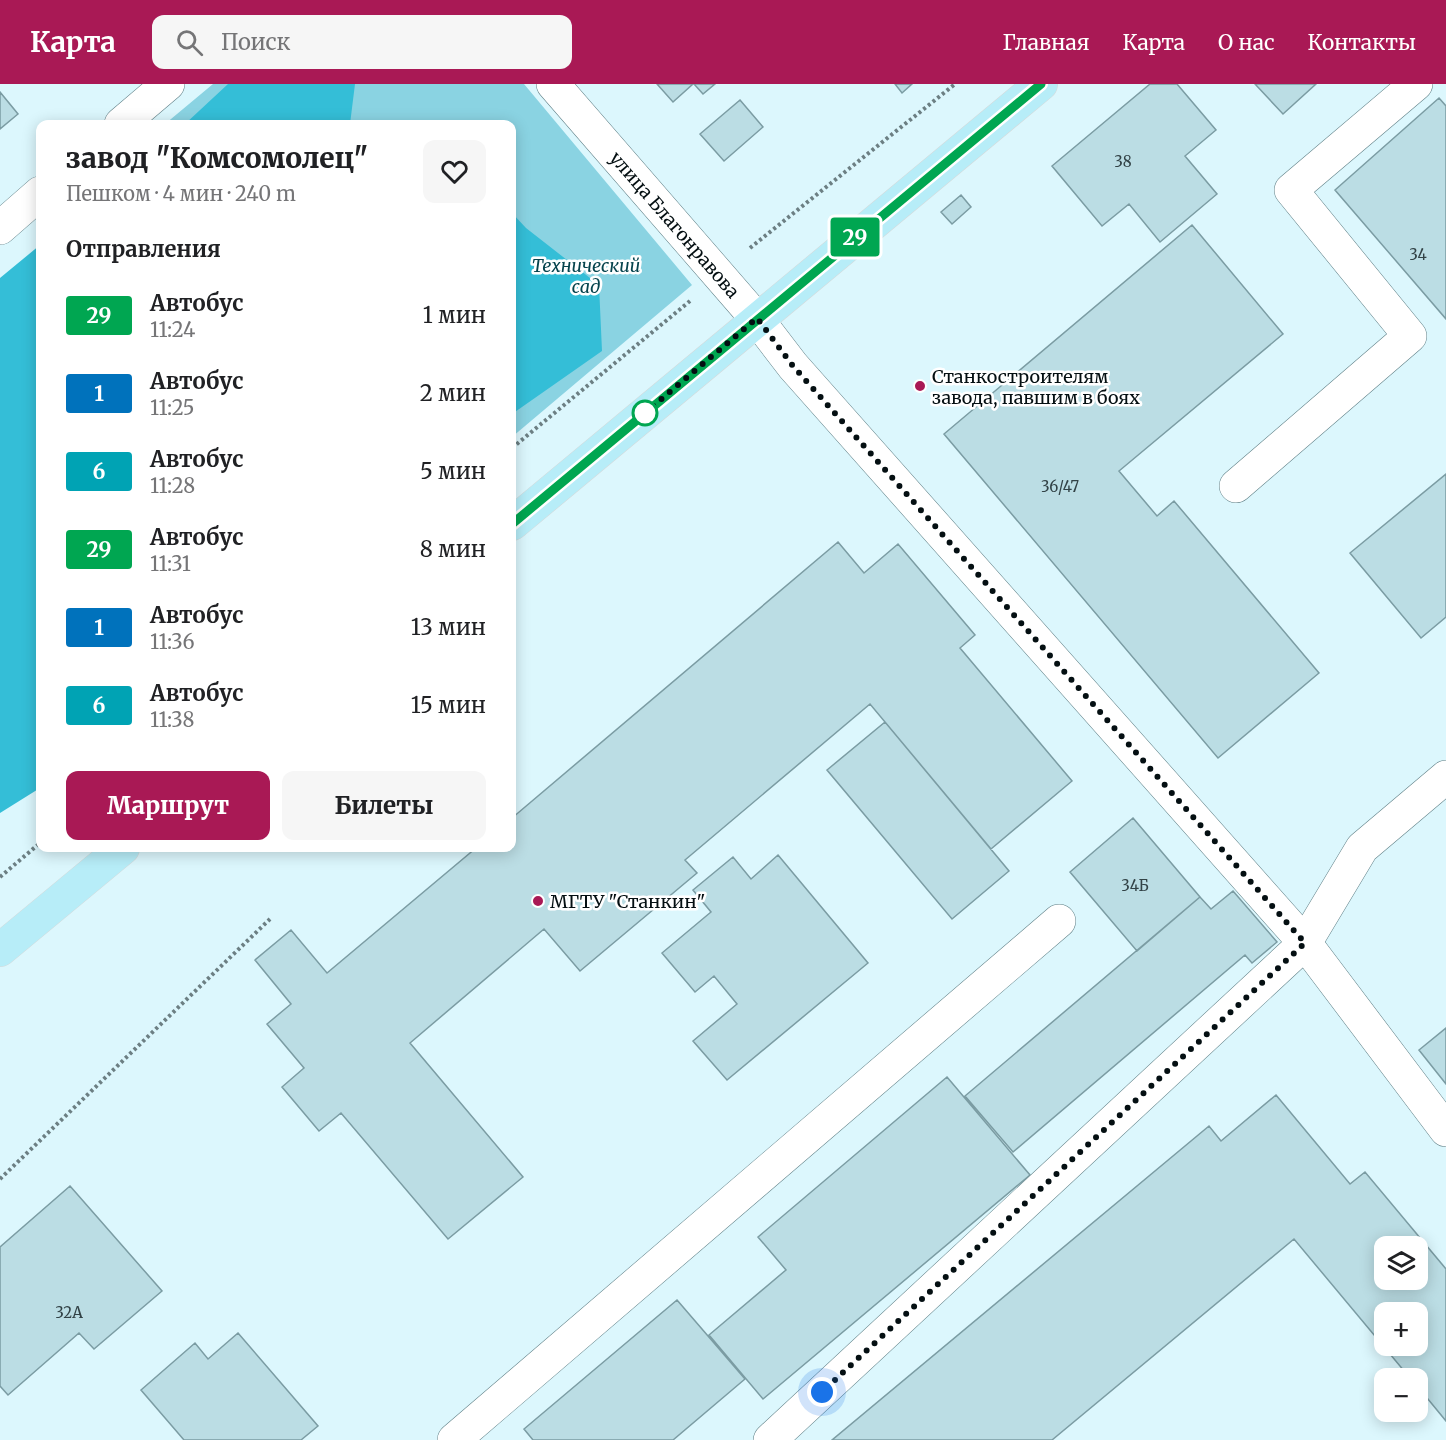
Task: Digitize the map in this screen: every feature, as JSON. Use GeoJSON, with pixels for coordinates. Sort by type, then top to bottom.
{"type":"FeatureCollection","features":[{"type":"Feature","properties":{"kind":"main road"},"geometry":{"type":"LineString","coordinates":[[516,521],[1041,84]]}},
{"type":"Feature","properties":{"kind":"main road"},"geometry":{"type":"LineString","coordinates":[[0,950],[118,852]]}},
{"type":"Feature","properties":{"kind":"street"},"geometry":{"type":"LineString","coordinates":[[126,120],[168,84]]}},
{"type":"Feature","properties":{"kind":"street","name":"улица Благонравова"},"geometry":{"type":"LineString","coordinates":[[553,84],[757,318],[793,366],[1305,943],[1446,1130]]}},
{"type":"Feature","properties":{"kind":"street"},"geometry":{"type":"LineString","coordinates":[[1236,486],[1410,336],[1291,190],[1416,84]]}},
{"type":"Feature","properties":{"kind":"street"},"geometry":{"type":"LineString","coordinates":[[0,228],[36,196]]}},
{"type":"Feature","properties":{"kind":"street"},"geometry":{"type":"LineString","coordinates":[[770,1440],[1305,943],[1362,849],[1446,777]]}},
{"type":"Feature","properties":{"kind":"street"},"geometry":{"type":"LineString","coordinates":[[454,1440],[1059,921]]}},
{"type":"Feature","properties":{"kind":"path"},"geometry":{"type":"LineString","coordinates":[[516,445],[695,297],[717,274],[955,84]]}},
{"type":"Feature","properties":{"kind":"path"},"geometry":{"type":"LineString","coordinates":[[0,877],[36,846]]}},
{"type":"Feature","properties":{"kind":"path"},"geometry":{"type":"LineString","coordinates":[[0,1179],[270,919]]}},
{"type":"Feature","properties":{"kind":"green space","name":"Технический сад"},"geometry":{"type":"Polygon","coordinates":[[[213,84],[524,84],[692,285],[516,434],[516,120],[170,120],[213,84]]]}},
{"type":"Feature","properties":{"kind":"green space"},"geometry":{"type":"Polygon","coordinates":[[[228,84],[355,84],[350,120],[189,120],[228,84]]]}},
{"type":"Feature","properties":{"kind":"green space"},"geometry":{"type":"Polygon","coordinates":[[[516,217],[526,228],[599,285],[602,351],[516,411],[516,217]]]}},
{"type":"Feature","properties":{"kind":"green space"},"geometry":{"type":"Polygon","coordinates":[[[36,248],[36,790],[0,813],[0,278],[36,248]]]}},
{"type":"Feature","properties":{"kind":"building"},"geometry":{"type":"Polygon","coordinates":[[[657,84],[693,84],[673,102],[657,84]]]}},
{"type":"Feature","properties":{"kind":"building"},"geometry":{"type":"Polygon","coordinates":[[[694,84],[715,84],[703,94],[694,84]]]}},
{"type":"Feature","properties":{"kind":"building"},"geometry":{"type":"Polygon","coordinates":[[[895,84],[912,84],[902,93],[895,84]]]}},
{"type":"Feature","properties":{"kind":"building"},"geometry":{"type":"Polygon","coordinates":[[[1150,84],[1177,84],[1216,130],[1185,156],[1217,194],[1160,242],[1129,204],[1102,226],[1052,166],[1150,84]]]}},
{"type":"Feature","properties":{"kind":"building"},"geometry":{"type":"Polygon","coordinates":[[[1255,84],[1316,84],[1283,114],[1255,84]]]}},
{"type":"Feature","properties":{"kind":"building"},"geometry":{"type":"Polygon","coordinates":[[[0,92],[18,114],[0,129],[0,92]]]}},
{"type":"Feature","properties":{"kind":"building"},"geometry":{"type":"Polygon","coordinates":[[[1439,98],[1446,106],[1446,319],[1335,190],[1439,98]]]}},
{"type":"Feature","properties":{"kind":"building"},"geometry":{"type":"Polygon","coordinates":[[[740,100],[763,127],[724,161],[700,134],[740,100]]]}},
{"type":"Feature","properties":{"kind":"building"},"geometry":{"type":"Polygon","coordinates":[[[961,195],[971,207],[952,224],[941,212],[961,195]]]}},
{"type":"Feature","properties":{"kind":"building"},"geometry":{"type":"Polygon","coordinates":[[[1192,225],[1283,334],[1119,471],[1157,516],[1174,501],[1319,673],[1218,758],[944,434],[1192,225]]]}},
{"type":"Feature","properties":{"kind":"building"},"geometry":{"type":"Polygon","coordinates":[[[1446,474],[1446,617],[1421,638],[1350,553],[1446,474]]]}},
{"type":"Feature","properties":{"kind":"building","name":"МГТУ \"Станкин\""},"geometry":{"type":"Polygon","coordinates":[[[838,542],[864,573],[898,544],[975,635],[960,648],[1072,781],[991,849],[870,704],[685,860],[697,873],[580,971],[544,929],[410,1043],[523,1177],[448,1239],[341,1113],[319,1131],[282,1087],[304,1068],[267,1024],[291,1004],[255,960],[291,930],[327,973],[471,852],[516,852],[516,815],[838,542]]]}},
{"type":"Feature","properties":{"kind":"building"},"geometry":{"type":"Polygon","coordinates":[[[885,722],[1009,871],[952,919],[827,770],[885,722]]]}},
{"type":"Feature","properties":{"kind":"building"},"geometry":{"type":"Polygon","coordinates":[[[1133,818],[1200,897],[1137,951],[1070,872],[1133,818]]]}},
{"type":"Feature","properties":{"kind":"building"},"geometry":{"type":"Polygon","coordinates":[[[778,855],[868,963],[727,1080],[693,1041],[737,1004],[714,976],[695,992],[662,953],[711,912],[693,890],[733,857],[751,879],[778,855]]]}},
{"type":"Feature","properties":{"kind":"building"},"geometry":{"type":"Polygon","coordinates":[[[1233,891],[1277,942],[1252,963],[1245,955],[1013,1152],[965,1096],[1200,897],[1211,909],[1233,891]]]}},
{"type":"Feature","properties":{"kind":"building"},"geometry":{"type":"Polygon","coordinates":[[[1446,1028],[1446,1084],[1419,1050],[1446,1028]]]}},
{"type":"Feature","properties":{"kind":"building"},"geometry":{"type":"Polygon","coordinates":[[[947,1077],[1030,1175],[763,1399],[709,1335],[786,1270],[758,1237],[947,1077]]]}},
{"type":"Feature","properties":{"kind":"building"},"geometry":{"type":"Polygon","coordinates":[[[1276,1095],[1350,1184],[1365,1172],[1418,1236],[1374,1236],[1374,1290],[1428,1290],[1428,1247],[1446,1269],[1446,1421],[1428,1399],[1428,1368],[1402,1368],[1392,1356],[1428,1356],[1428,1302],[1374,1302],[1374,1335],[1294,1239],[1052,1440],[832,1440],[1209,1126],[1221,1141],[1276,1095]]]}},
{"type":"Feature","properties":{"kind":"building"},"geometry":{"type":"Polygon","coordinates":[[[70,1186],[162,1291],[94,1349],[79,1333],[8,1395],[0,1386],[0,1247],[70,1186]]]}},
{"type":"Feature","properties":{"kind":"building"},"geometry":{"type":"Polygon","coordinates":[[[677,1300],[745,1379],[673,1440],[533,1440],[524,1429],[677,1300]]]}},
{"type":"Feature","properties":{"kind":"building"},"geometry":{"type":"Polygon","coordinates":[[[238,1333],[318,1426],[301,1440],[184,1440],[141,1390],[195,1343],[208,1359],[238,1333]]]}},
{"type":"Feature","properties":{"kind":"bus line","name":"29"},"geometry":{"type":"LineString","coordinates":[[516,521],[1041,84]]}},
{"type":"Feature","properties":{"kind":"place","name":"Станкостроителям завода, павшим в боях"},"geometry":{"type":"Point","coordinates":[920,386]}},
{"type":"Feature","properties":{"kind":"place","name":"МГТУ \"Станкин\""},"geometry":{"type":"Point","coordinates":[538,901]}},
{"type":"Feature","properties":{"kind":"route"},"geometry":{"type":"LineString","coordinates":[[645,413],[757,318],[793,366],[1305,943],[822,1392]]}}]}
